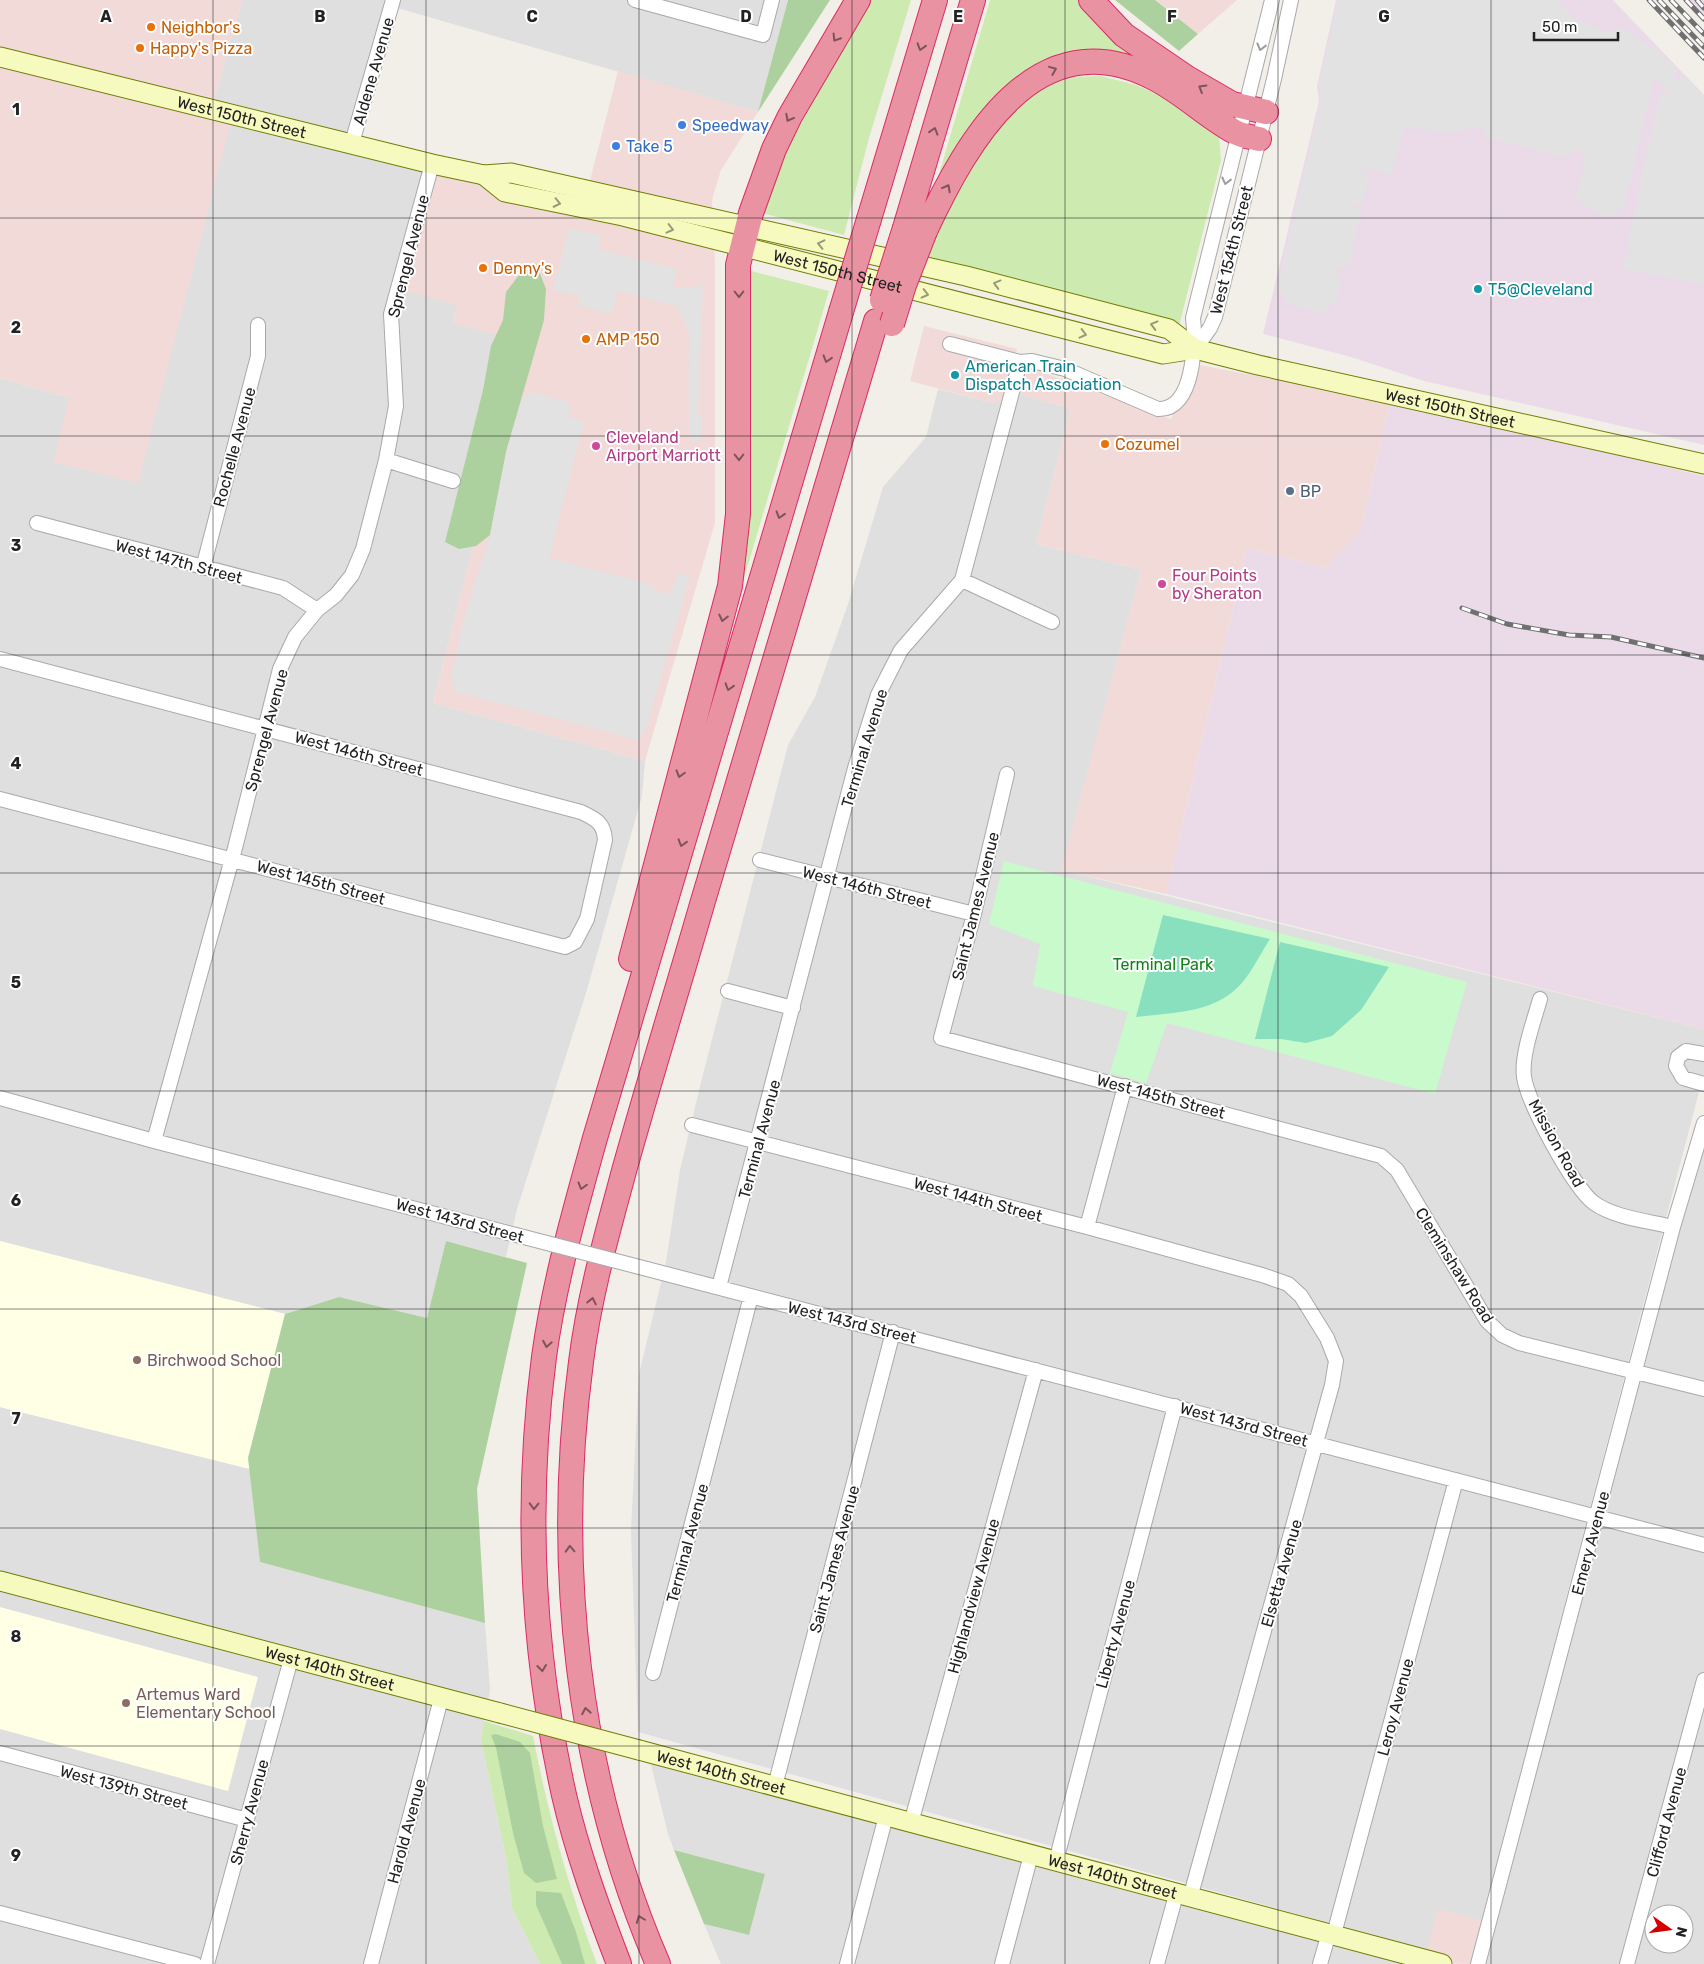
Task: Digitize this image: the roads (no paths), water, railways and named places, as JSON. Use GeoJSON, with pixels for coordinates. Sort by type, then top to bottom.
{"type":"FeatureCollection","features":[{"type":"Feature","properties":{"kind":"highway"},"geometry":{"type":"LineString","coordinates":[[594,1138],[624,987],[730,586],[738,514],[738,265],[745,236],[774,148],[794,108],[858,0]]}},
{"type":"Feature","properties":{"kind":"highway"},"geometry":{"type":"LineString","coordinates":[[619,1964],[598,1908],[564,1796],[548,1712],[541,1661],[536,1603],[534,1538],[535,1463],[544,1356],[562,1263],[594,1138],[935,0]]}},
{"type":"Feature","properties":{"kind":"highway"},"geometry":{"type":"LineString","coordinates":[[658,1964],[638,1915],[611,1829],[593,1753],[576,1640],[570,1548],[571,1470],[581,1360],[598,1272],[654,1118],[884,322],[904,285],[915,230],[973,0]]}},
{"type":"Feature","properties":{"kind":"highway"},"geometry":{"type":"LineString","coordinates":[[1091,0],[1119,30],[1150,55],[1219,98],[1256,110]]}},
{"type":"Feature","properties":{"kind":"highway"},"geometry":{"type":"LineString","coordinates":[[915,230],[998,109],[1018,90],[1036,78],[1057,68],[1080,63],[1107,63],[1133,68],[1156,78],[1248,136]]}},
{"type":"Feature","properties":{"kind":"main road","name":"West 150th Street"},"geometry":{"type":"LineString","coordinates":[[0,56],[432,164],[484,175],[505,192],[623,216],[966,276],[1169,329],[1195,350]]}},
{"type":"Feature","properties":{"kind":"main road","name":"West 150th Street"},"geometry":{"type":"LineString","coordinates":[[745,236],[1163,354],[1195,350],[1258,366],[1704,464]]}},
{"type":"Feature","properties":{"kind":"main road","name":"West 140th Street"},"geometry":{"type":"LineString","coordinates":[[0,1581],[1442,1964]]}},
{"type":"Feature","properties":{"kind":"street","name":"Aldene Avenue"},"geometry":{"type":"LineString","coordinates":[[352,143],[393,0]]}},
{"type":"Feature","properties":{"kind":"street"},"geometry":{"type":"LineString","coordinates":[[636,0],[763,35],[772,0]]}},
{"type":"Feature","properties":{"kind":"street","name":"West 154th Street"},"geometry":{"type":"LineString","coordinates":[[1195,350],[1192,318],[1256,110],[1272,0]]}},
{"type":"Feature","properties":{"kind":"street","name":"West 154th Street"},"geometry":{"type":"LineString","coordinates":[[1195,350],[1215,317],[1248,136],[1291,0]]}},
{"type":"Feature","properties":{"kind":"street","name":"Sprengel Avenue"},"geometry":{"type":"LineString","coordinates":[[154,1141],[232,859],[280,669],[295,637],[317,610],[336,595],[352,575],[363,549],[386,460],[396,406],[390,314],[432,164]]}},
{"type":"Feature","properties":{"kind":"street","name":"Rochelle Avenue"},"geometry":{"type":"LineString","coordinates":[[203,568],[258,356],[258,325]]}},
{"type":"Feature","properties":{"kind":"street"},"geometry":{"type":"LineString","coordinates":[[950,344],[1020,362],[1032,361],[1065,369],[1146,404],[1165,409],[1179,402],[1184,391],[1195,350]]}},
{"type":"Feature","properties":{"kind":"street","name":"Terminal Avenue"},"geometry":{"type":"LineString","coordinates":[[719,1287],[855,768],[878,695],[901,650],[962,580],[1020,362]]}},
{"type":"Feature","properties":{"kind":"street"},"geometry":{"type":"LineString","coordinates":[[386,460],[453,481]]}},
{"type":"Feature","properties":{"kind":"street","name":"West 147th Street"},"geometry":{"type":"LineString","coordinates":[[37,523],[283,588],[317,610]]}},
{"type":"Feature","properties":{"kind":"street"},"geometry":{"type":"LineString","coordinates":[[962,580],[1052,622]]}},
{"type":"Feature","properties":{"kind":"street","name":"West 146th Street"},"geometry":{"type":"LineString","coordinates":[[0,658],[581,812],[599,820],[605,829],[605,840],[598,879]]}},
{"type":"Feature","properties":{"kind":"street","name":"Saint James Avenue"},"geometry":{"type":"LineString","coordinates":[[941,1038],[974,914],[1007,774]]}},
{"type":"Feature","properties":{"kind":"street","name":"West 145th Street"},"geometry":{"type":"LineString","coordinates":[[0,798],[565,947],[575,942],[587,919],[598,879]]}},
{"type":"Feature","properties":{"kind":"street","name":"West 146th Street"},"geometry":{"type":"LineString","coordinates":[[760,860],[974,914]]}},
{"type":"Feature","properties":{"kind":"street"},"geometry":{"type":"LineString","coordinates":[[728,992],[793,1008]]}},
{"type":"Feature","properties":{"kind":"street","name":"Mission Road"},"geometry":{"type":"LineString","coordinates":[[1540,999],[1528,1042],[1524,1076],[1533,1106],[1580,1188],[1594,1203],[1615,1213],[1673,1227]]}},
{"type":"Feature","properties":{"kind":"street","name":"West 145th Street"},"geometry":{"type":"LineString","coordinates":[[941,1038],[1381,1156]]}},
{"type":"Feature","properties":{"kind":"street"},"geometry":{"type":"LineString","coordinates":[[1704,1054],[1686,1051],[1678,1057],[1676,1066],[1683,1078],[1704,1084]]}},
{"type":"Feature","properties":{"kind":"street"},"geometry":{"type":"LineString","coordinates":[[1087,1227],[1125,1086]]}},
{"type":"Feature","properties":{"kind":"street","name":"West 143rd Street"},"geometry":{"type":"LineString","coordinates":[[0,1098],[154,1141],[893,1332],[1704,1545]]}},
{"type":"Feature","properties":{"kind":"street","name":"Emery Avenue"},"geometry":{"type":"LineString","coordinates":[[1478,1964],[1673,1227],[1704,1123]]}},
{"type":"Feature","properties":{"kind":"street","name":"West 144th Street"},"geometry":{"type":"LineString","coordinates":[[692,1124],[1087,1227],[1262,1275]]}},
{"type":"Feature","properties":{"kind":"street","name":"Cleminshaw Road"},"geometry":{"type":"LineString","coordinates":[[1381,1156],[1397,1170],[1487,1321],[1502,1335],[1519,1343],[1636,1372]]}},
{"type":"Feature","properties":{"kind":"street","name":"Elsetta Avenue"},"geometry":{"type":"LineString","coordinates":[[1157,1964],[1183,1896],[1317,1444],[1336,1361],[1327,1338],[1301,1296],[1288,1284],[1262,1275]]}},
{"type":"Feature","properties":{"kind":"street","name":"Terminal Avenue"},"geometry":{"type":"LineString","coordinates":[[653,1673],[752,1296]]}},
{"type":"Feature","properties":{"kind":"street","name":"Saint James Avenue"},"geometry":{"type":"LineString","coordinates":[[775,1786],[893,1332]]}},
{"type":"Feature","properties":{"kind":"street","name":"Highlandview Avenue"},"geometry":{"type":"LineString","coordinates":[[911,1823],[1036,1370]]}},
{"type":"Feature","properties":{"kind":"street"},"geometry":{"type":"LineString","coordinates":[[1636,1372],[1704,1389]]}},
{"type":"Feature","properties":{"kind":"street","name":"Liberty Avenue"},"geometry":{"type":"LineString","coordinates":[[1056,1861],[1175,1406]]}},
{"type":"Feature","properties":{"kind":"street","name":"Leroy Avenue"},"geometry":{"type":"LineString","coordinates":[[1320,1964],[1331,1933],[1456,1480]]}},
{"type":"Feature","properties":{"kind":"street","name":"Sherry Avenue"},"geometry":{"type":"LineString","coordinates":[[207,1964],[291,1659]]}},
{"type":"Feature","properties":{"kind":"street","name":"Clifford Avenue"},"geometry":{"type":"LineString","coordinates":[[1627,1964],[1704,1680]]}},
{"type":"Feature","properties":{"kind":"street","name":"Harold Avenue"},"geometry":{"type":"LineString","coordinates":[[372,1964],[441,1699]]}},
{"type":"Feature","properties":{"kind":"street","name":"West 139th Street"},"geometry":{"type":"LineString","coordinates":[[0,1754],[247,1820]]}},
{"type":"Feature","properties":{"kind":"street"},"geometry":{"type":"LineString","coordinates":[[847,1964],[886,1816]]}},
{"type":"Feature","properties":{"kind":"street"},"geometry":{"type":"LineString","coordinates":[[1002,1964],[1031,1855]]}},
{"type":"Feature","properties":{"kind":"street"},"geometry":{"type":"LineString","coordinates":[[0,1913],[195,1964]]}},
{"type":"Feature","properties":{"kind":"railway"},"geometry":{"type":"LineString","coordinates":[[1649,0],[1704,58]]}},
{"type":"Feature","properties":{"kind":"railway"},"geometry":{"type":"LineString","coordinates":[[1659,0],[1704,47]]}},
{"type":"Feature","properties":{"kind":"railway"},"geometry":{"type":"LineString","coordinates":[[1671,0],[1704,34]]}},
{"type":"Feature","properties":{"kind":"railway"},"geometry":{"type":"LineString","coordinates":[[1686,0],[1704,19]]}},
{"type":"Feature","properties":{"kind":"railway"},"geometry":{"type":"LineString","coordinates":[[1697,0],[1704,8]]}},
{"type":"Feature","properties":{"kind":"railway"},"geometry":{"type":"LineString","coordinates":[[1462,608],[1507,624],[1569,635],[1611,637],[1704,658]]}},
{"type":"Feature","properties":{"kind":"place","name":"Neighbor's"},"geometry":{"type":"Point","coordinates":[151,27]}},
{"type":"Feature","properties":{"kind":"place","name":"Happy's Pizza"},"geometry":{"type":"Point","coordinates":[140,48]}},
{"type":"Feature","properties":{"kind":"place","name":"Speedway"},"geometry":{"type":"Point","coordinates":[682,125]}},
{"type":"Feature","properties":{"kind":"place","name":"Take 5"},"geometry":{"type":"Point","coordinates":[616,146]}},
{"type":"Feature","properties":{"kind":"place","name":"Denny's"},"geometry":{"type":"Point","coordinates":[483,268]}},
{"type":"Feature","properties":{"kind":"place","name":"T5@Cleveland"},"geometry":{"type":"Point","coordinates":[1478,289]}},
{"type":"Feature","properties":{"kind":"place","name":"AMP 150"},"geometry":{"type":"Point","coordinates":[586,339]}},
{"type":"Feature","properties":{"kind":"place","name":"American Train Dispatch Association"},"geometry":{"type":"Point","coordinates":[955,375]}},
{"type":"Feature","properties":{"kind":"place","name":"Cozumel"},"geometry":{"type":"Point","coordinates":[1105,444]}},
{"type":"Feature","properties":{"kind":"place","name":"Cleveland Airport Marriott"},"geometry":{"type":"Point","coordinates":[596,446]}},
{"type":"Feature","properties":{"kind":"place","name":"BP"},"geometry":{"type":"Point","coordinates":[1290,491]}},
{"type":"Feature","properties":{"kind":"place","name":"Four Points by Sheraton"},"geometry":{"type":"Point","coordinates":[1162,584]}},
{"type":"Feature","properties":{"kind":"place","name":"Birchwood School"},"geometry":{"type":"Point","coordinates":[137,1360]}},
{"type":"Feature","properties":{"kind":"place","name":"Artemus Ward Elementary School"},"geometry":{"type":"Point","coordinates":[126,1703]}},
{"type":"Feature","properties":{"kind":"park label","name":"Terminal Park"},"geometry":{"type":"Point","coordinates":[1163,964]}}]}
